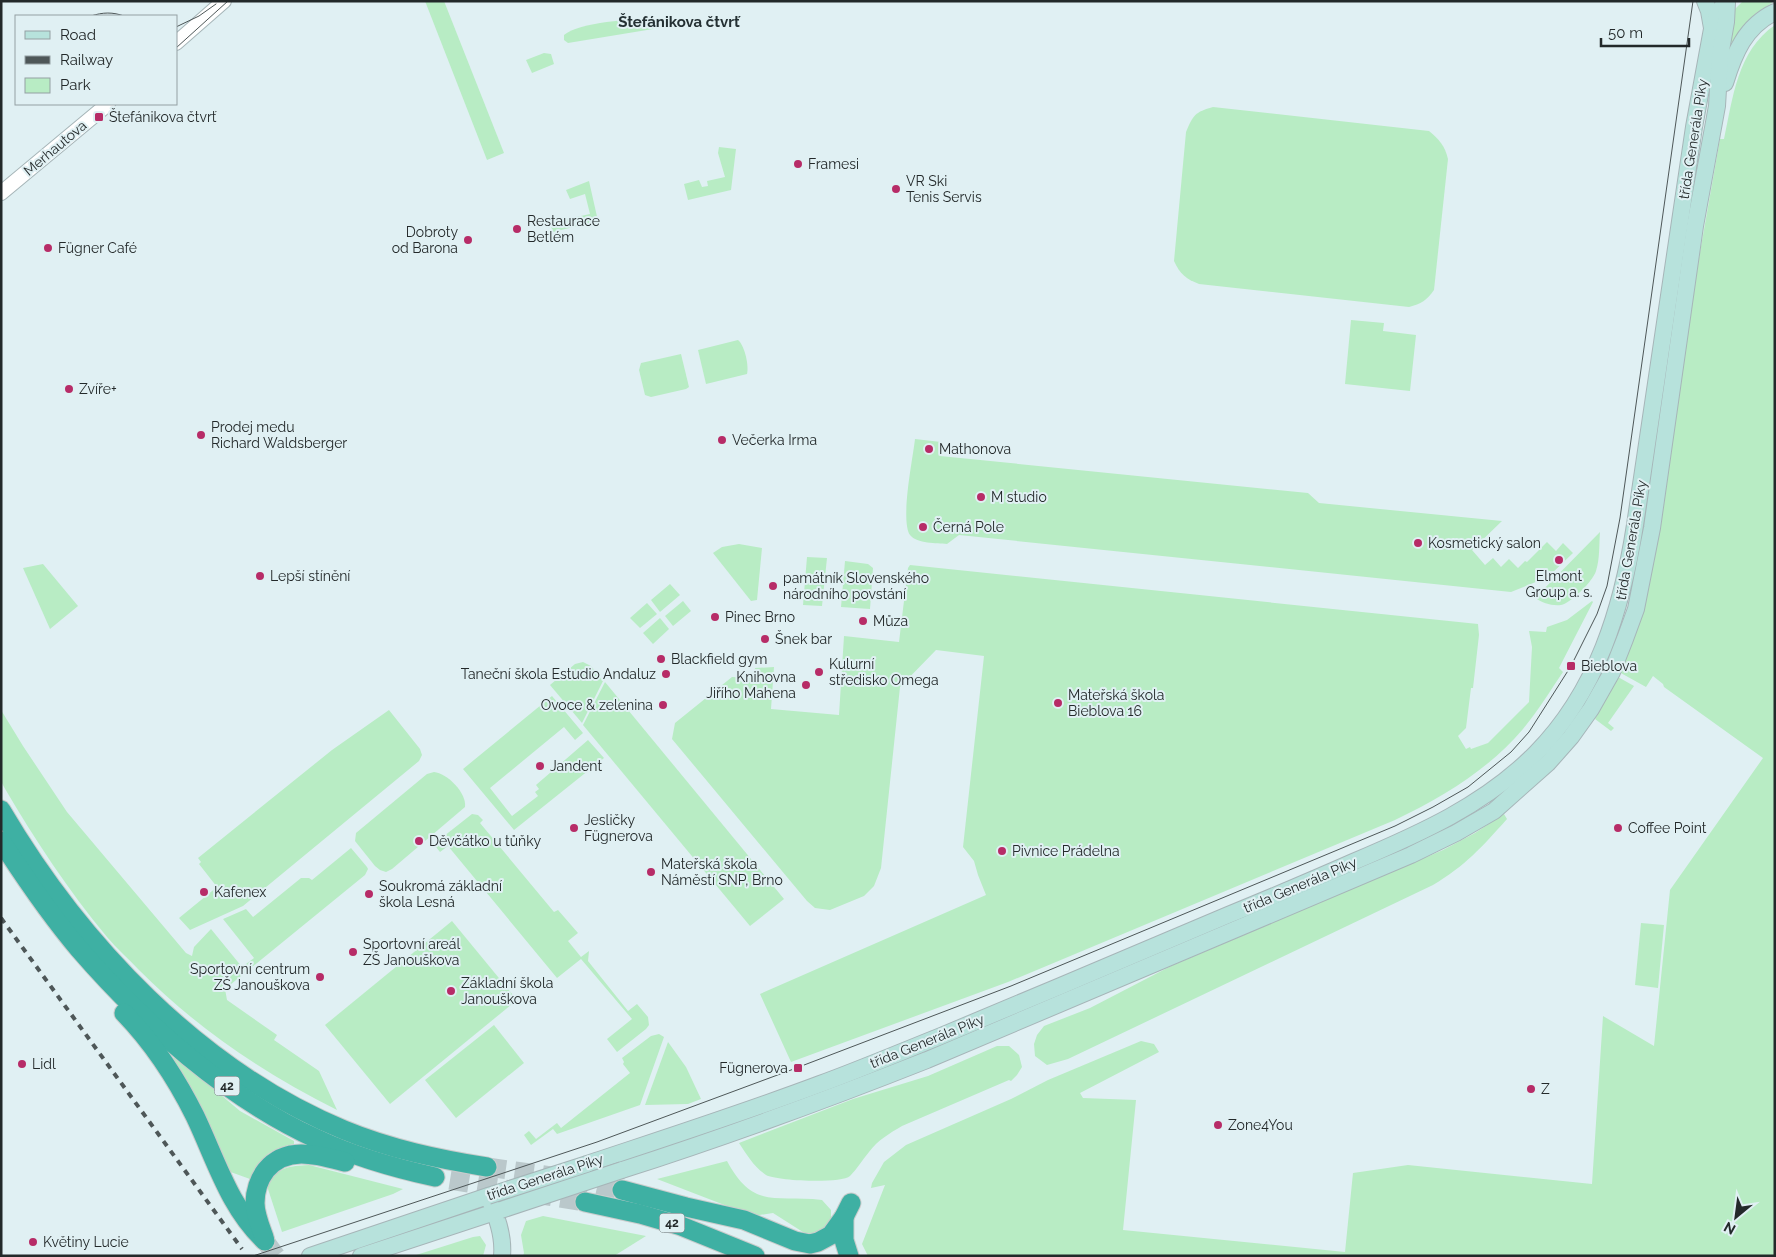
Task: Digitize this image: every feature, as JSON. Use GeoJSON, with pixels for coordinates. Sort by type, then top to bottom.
{"type":"FeatureCollection","features":[{"type":"Feature","properties":{"kind":"highway","name":"42"},"geometry":{"type":"LineString","coordinates":[[1,810],[60,898],[107,956],[166,1014],[225,1062],[252,1081],[288,1102],[345,1130],[413,1153],[487,1167]]}},
{"type":"Feature","properties":{"kind":"highway","name":"42"},"geometry":{"type":"LineString","coordinates":[[1,841],[26,880],[61,927],[99,971],[136,1009],[187,1055],[240,1096],[273,1117],[346,1152],[377,1163],[442,1178],[379,1170],[310,1154],[283,1157],[263,1174],[257,1190],[255,1204],[265,1241],[252,1229],[234,1201],[195,1116],[162,1058],[83,963],[61,927]]}},
{"type":"Feature","properties":{"kind":"highway","name":"42"},"geometry":{"type":"LineString","coordinates":[[622,1190],[744,1220],[795,1241],[810,1244],[831,1235],[848,1210],[844,1240],[849,1256]]}},
{"type":"Feature","properties":{"kind":"highway","name":"42"},"geometry":{"type":"LineString","coordinates":[[585,1202],[640,1214],[681,1226],[755,1256]]}},
{"type":"Feature","properties":{"kind":"highway","name":"42"},"geometry":{"type":"LineString","coordinates":[[686,1207],[804,1256]]}},
{"type":"Feature","properties":{"kind":"main road"},"geometry":{"type":"LineString","coordinates":[[1705,1],[1710,12],[1712,29]]}},
{"type":"Feature","properties":{"kind":"main road","name":"třída Generála Píky"},"geometry":{"type":"LineString","coordinates":[[310,1256],[465,1204],[494,1206],[622,1170],[714,1140],[733,1124],[823,1084],[1009,1008],[1404,841],[1466,808],[1510,776],[1536,753],[1576,702],[1609,637],[1620,602],[1629,566],[1694,127],[1712,29],[1718,13],[1727,1]]}},
{"type":"Feature","properties":{"kind":"main road","name":"třída Generála Píky"},"geometry":{"type":"LineString","coordinates":[[361,1256],[494,1206],[587,1164],[707,1124],[733,1124],[862,1086],[927,1060],[1411,855],[1456,833],[1494,811],[1548,763],[1571,737],[1591,709],[1612,672],[1636,609],[1652,528],[1694,236],[1717,106],[1720,56],[1726,22],[1727,1]]}},
{"type":"Feature","properties":{"kind":"main road"},"geometry":{"type":"LineString","coordinates":[[1717,106],[1737,49],[1745,36],[1758,22],[1775,12]]}},
{"type":"Feature","properties":{"kind":"main road"},"geometry":{"type":"LineString","coordinates":[[494,1206],[502,1243],[502,1256]]}},
{"type":"Feature","properties":{"kind":"street"},"geometry":{"type":"LineString","coordinates":[[178,41],[224,1]]}},
{"type":"Feature","properties":{"kind":"street","name":"Merhautova"},"geometry":{"type":"LineString","coordinates":[[1,193],[107,105]]}},
{"type":"Feature","properties":{"kind":"green space"},"geometry":{"type":"Polygon","coordinates":[[[425,1],[444,1],[504,153],[487,160],[425,1]]]}},
{"type":"Feature","properties":{"kind":"green space"},"geometry":{"type":"Polygon","coordinates":[[[1743,1],[1772,3],[1756,13],[1743,26],[1728,48],[1735,9],[1743,1]]]}},
{"type":"Feature","properties":{"kind":"green space"},"geometry":{"type":"Polygon","coordinates":[[[653,18],[658,21],[658,24],[653,29],[568,43],[564,40],[564,35],[571,31],[593,24],[653,18]]]}},
{"type":"Feature","properties":{"kind":"green space"},"geometry":{"type":"Polygon","coordinates":[[[1775,25],[1775,1256],[868,1256],[862,1244],[885,1185],[871,1188],[884,1162],[906,1145],[1011,1099],[1048,1080],[1141,1041],[1154,1044],[1159,1052],[1080,1093],[1083,1098],[1136,1100],[1123,1230],[1345,1252],[1353,1173],[1408,1165],[1592,1184],[1603,1016],[1654,1046],[1670,890],[1763,758],[1664,687],[1653,676],[1646,687],[1619,672],[1671,449],[1699,258],[1720,139],[1724,139],[1734,92],[1745,62],[1752,48],[1775,25]]]}},
{"type":"Feature","properties":{"kind":"green space"},"geometry":{"type":"Polygon","coordinates":[[[544,53],[551,54],[554,64],[532,73],[526,60],[544,53]]]}},
{"type":"Feature","properties":{"kind":"green space"},"geometry":{"type":"Polygon","coordinates":[[[1213,107],[1429,131],[1433,134],[1439,140],[1448,159],[1434,290],[1426,299],[1409,307],[1199,284],[1184,276],[1174,261],[1186,132],[1195,115],[1213,107]]]}},
{"type":"Feature","properties":{"kind":"green space"},"geometry":{"type":"Polygon","coordinates":[[[719,147],[736,149],[731,190],[688,200],[684,184],[699,180],[702,187],[708,186],[707,181],[725,177],[718,153],[719,147]]]}},
{"type":"Feature","properties":{"kind":"green space"},"geometry":{"type":"Polygon","coordinates":[[[589,181],[598,221],[553,232],[549,221],[590,214],[585,194],[570,199],[566,190],[589,181]]]}},
{"type":"Feature","properties":{"kind":"green space"},"geometry":{"type":"Polygon","coordinates":[[[1351,320],[1384,323],[1383,331],[1416,335],[1410,391],[1345,384],[1351,320]]]}},
{"type":"Feature","properties":{"kind":"green space"},"geometry":{"type":"Polygon","coordinates":[[[738,340],[746,356],[747,374],[706,384],[698,350],[738,340]]]}},
{"type":"Feature","properties":{"kind":"green space"},"geometry":{"type":"Polygon","coordinates":[[[681,354],[689,387],[651,397],[645,395],[639,370],[641,363],[681,354]]]}},
{"type":"Feature","properties":{"kind":"green space"},"geometry":{"type":"Polygon","coordinates":[[[915,439],[941,442],[940,456],[1308,493],[1319,503],[1502,521],[1472,550],[1485,565],[1493,558],[1501,567],[1509,559],[1518,568],[1525,561],[1527,562],[1547,542],[1556,551],[1563,543],[1573,553],[1548,577],[1511,592],[959,535],[947,544],[927,542],[913,538],[907,527],[907,503],[915,439]]]}},
{"type":"Feature","properties":{"kind":"green space"},"geometry":{"type":"Polygon","coordinates":[[[1600,532],[1599,557],[1596,571],[1581,591],[1561,605],[1547,604],[1535,598],[1600,532]]]}},
{"type":"Feature","properties":{"kind":"green space"},"geometry":{"type":"Polygon","coordinates":[[[739,544],[762,548],[757,600],[751,601],[713,553],[722,547],[739,544]]]}},
{"type":"Feature","properties":{"kind":"green space"},"geometry":{"type":"Polygon","coordinates":[[[807,557],[827,558],[822,606],[803,605],[807,557]]]}},
{"type":"Feature","properties":{"kind":"green space"},"geometry":{"type":"Polygon","coordinates":[[[845,561],[868,564],[873,568],[870,609],[841,607],[845,561]]]}},
{"type":"Feature","properties":{"kind":"green space"},"geometry":{"type":"Polygon","coordinates":[[[43,564],[78,606],[50,629],[23,568],[43,564]]]}},
{"type":"Feature","properties":{"kind":"green space"},"geometry":{"type":"Polygon","coordinates":[[[910,565],[1478,624],[1479,635],[1473,688],[1471,688],[1466,728],[1458,736],[1466,749],[1488,743],[1529,702],[1532,647],[1529,631],[1546,632],[1547,627],[1567,620],[1593,602],[1559,668],[1563,672],[1523,729],[1480,770],[1430,802],[1395,820],[1008,982],[791,1062],[760,994],[986,895],[974,861],[963,847],[984,656],[936,650],[900,687],[881,868],[874,886],[864,896],[830,910],[815,908],[807,901],[672,739],[675,723],[732,677],[754,678],[755,668],[774,667],[771,709],[839,715],[844,636],[899,642],[908,568],[910,565]]]}},
{"type":"Feature","properties":{"kind":"green space"},"geometry":{"type":"Polygon","coordinates":[[[670,584],[680,595],[660,612],[651,600],[670,584]]]}},
{"type":"Feature","properties":{"kind":"green space"},"geometry":{"type":"Polygon","coordinates":[[[683,601],[691,611],[673,626],[665,616],[683,601]]]}},
{"type":"Feature","properties":{"kind":"green space"},"geometry":{"type":"Polygon","coordinates":[[[647,603],[657,614],[640,628],[630,618],[647,603]]]}},
{"type":"Feature","properties":{"kind":"green space"},"geometry":{"type":"Polygon","coordinates":[[[660,618],[669,629],[653,644],[643,633],[660,618]]]}},
{"type":"Feature","properties":{"kind":"green space"},"geometry":{"type":"Polygon","coordinates":[[[583,662],[591,666],[603,681],[582,723],[550,685],[575,664],[583,662]]]}},
{"type":"Feature","properties":{"kind":"green space"},"geometry":{"type":"Polygon","coordinates":[[[1618,677],[1634,686],[1608,723],[1614,728],[1611,731],[1595,719],[1618,677]]]}},
{"type":"Feature","properties":{"kind":"green space"},"geometry":{"type":"Polygon","coordinates":[[[605,682],[784,899],[750,926],[583,725],[605,682]]]}},
{"type":"Feature","properties":{"kind":"green space"},"geometry":{"type":"Polygon","coordinates":[[[552,696],[583,733],[575,740],[564,727],[490,788],[512,816],[538,796],[535,792],[539,789],[536,785],[588,740],[604,758],[514,830],[463,769],[552,696]]]}},
{"type":"Feature","properties":{"kind":"green space"},"geometry":{"type":"Polygon","coordinates":[[[1,710],[67,812],[186,953],[192,956],[194,947],[211,929],[242,967],[254,958],[223,919],[246,909],[253,917],[301,878],[312,880],[351,848],[367,867],[365,875],[225,989],[227,1000],[277,1035],[274,1040],[319,1071],[337,1110],[283,1081],[208,1031],[162,992],[107,937],[52,864],[1,781],[1,710]]]}},
{"type":"Feature","properties":{"kind":"green space"},"geometry":{"type":"Polygon","coordinates":[[[389,710],[420,749],[422,755],[419,761],[243,906],[190,930],[179,918],[217,887],[199,864],[201,862],[198,858],[332,750],[389,710]]]}},
{"type":"Feature","properties":{"kind":"green space"},"geometry":{"type":"Polygon","coordinates":[[[434,772],[445,776],[455,785],[463,796],[465,807],[392,869],[386,872],[380,870],[355,841],[356,833],[427,774],[434,772]]]}},
{"type":"Feature","properties":{"kind":"green space"},"geometry":{"type":"Polygon","coordinates":[[[472,814],[478,815],[483,820],[480,823],[554,912],[558,910],[578,933],[568,941],[581,957],[589,951],[588,961],[628,1011],[637,1004],[648,1017],[649,1025],[646,1029],[617,1052],[607,1039],[632,1019],[581,959],[557,978],[448,846],[440,852],[436,847],[436,843],[439,840],[472,814]]]}},
{"type":"Feature","properties":{"kind":"green space"},"geometry":{"type":"Polygon","coordinates":[[[1504,814],[1507,819],[1481,847],[1455,871],[1433,885],[1068,1059],[1047,1065],[1035,1056],[1034,1044],[1037,1035],[1044,1026],[1090,1008],[1171,966],[1443,850],[1475,833],[1504,814]]]}},
{"type":"Feature","properties":{"kind":"green space"},"geometry":{"type":"Polygon","coordinates":[[[452,921],[517,1000],[390,1104],[325,1025],[452,921]]]}},
{"type":"Feature","properties":{"kind":"green space"},"geometry":{"type":"Polygon","coordinates":[[[1641,923],[1664,925],[1658,988],[1635,985],[1641,923]]]}},
{"type":"Feature","properties":{"kind":"green space"},"geometry":{"type":"Polygon","coordinates":[[[494,1025],[524,1063],[456,1118],[425,1080],[494,1025]]]}},
{"type":"Feature","properties":{"kind":"green space"},"geometry":{"type":"Polygon","coordinates":[[[659,1034],[664,1037],[640,1105],[557,1134],[553,1129],[531,1145],[524,1135],[529,1131],[536,1139],[557,1123],[561,1128],[630,1073],[623,1064],[622,1058],[651,1036],[659,1034]]]}},
{"type":"Feature","properties":{"kind":"green space"},"geometry":{"type":"Polygon","coordinates":[[[668,1042],[686,1067],[701,1099],[688,1104],[645,1105],[668,1042]]]}},
{"type":"Feature","properties":{"kind":"green space"},"geometry":{"type":"Polygon","coordinates":[[[997,1046],[1009,1046],[1019,1055],[1022,1067],[1011,1081],[1009,1080],[902,1126],[876,1144],[850,1176],[822,1181],[772,1177],[766,1175],[754,1165],[739,1143],[853,1099],[928,1076],[997,1046]]]}},
{"type":"Feature","properties":{"kind":"green space"},"geometry":{"type":"Polygon","coordinates":[[[176,1057],[240,1111],[294,1141],[294,1144],[267,1155],[250,1179],[225,1170],[172,1059],[176,1057]]]}},
{"type":"Feature","properties":{"kind":"green space"},"geometry":{"type":"Polygon","coordinates":[[[727,1161],[737,1177],[757,1194],[767,1197],[822,1200],[831,1210],[831,1223],[821,1233],[806,1234],[773,1213],[753,1216],[657,1179],[727,1161]]]}},
{"type":"Feature","properties":{"kind":"green space"},"geometry":{"type":"Polygon","coordinates":[[[309,1165],[403,1189],[282,1232],[267,1186],[279,1171],[296,1166],[309,1165]]]}},
{"type":"Feature","properties":{"kind":"green space"},"geometry":{"type":"Polygon","coordinates":[[[543,1216],[646,1236],[614,1256],[523,1256],[521,1235],[526,1221],[543,1216]]]}},
{"type":"Feature","properties":{"kind":"green space"},"geometry":{"type":"Polygon","coordinates":[[[480,1236],[486,1245],[483,1256],[413,1256],[473,1237],[480,1236]]]}},
{"type":"Feature","properties":{"kind":"tunnel"},"geometry":{"type":"LineString","coordinates":[[487,1167],[566,1178],[622,1190]]}},
{"type":"Feature","properties":{"kind":"tunnel"},"geometry":{"type":"LineString","coordinates":[[450,1180],[585,1202]]}},
{"type":"Feature","properties":{"kind":"tunnel"},"geometry":{"type":"LineString","coordinates":[[265,1241],[276,1256]]}},
{"type":"Feature","properties":{"kind":"tram line"},"geometry":{"type":"LineString","coordinates":[[178,46],[228,1]]}},
{"type":"Feature","properties":{"kind":"tram line"},"geometry":{"type":"LineString","coordinates":[[253,1256],[597,1142],[1011,986],[1395,826],[1468,787],[1511,752],[1529,732],[1571,666],[1597,614],[1607,586],[1620,518],[1693,1]]}},
{"type":"Feature","properties":{"kind":"tram line"},"geometry":{"type":"LineString","coordinates":[[178,26],[199,16],[216,4]]}},
{"type":"Feature","properties":{"kind":"tram line"},"geometry":{"type":"LineString","coordinates":[[96,15],[108,13],[120,15]]}},
{"type":"Feature","properties":{"kind":"railway"},"geometry":{"type":"LineString","coordinates":[[1,918],[242,1249]]}},
{"type":"Feature","properties":{"kind":"place","name":"Štefánikova čtvrť"},"geometry":{"type":"Point","coordinates":[99,117]}},
{"type":"Feature","properties":{"kind":"place","name":"Framesi"},"geometry":{"type":"Point","coordinates":[798,164]}},
{"type":"Feature","properties":{"kind":"place","name":"VR Ski Tenis Servis"},"geometry":{"type":"Point","coordinates":[896,189]}},
{"type":"Feature","properties":{"kind":"place","name":"Restaurace Betlém"},"geometry":{"type":"Point","coordinates":[517,229]}},
{"type":"Feature","properties":{"kind":"place","name":"Dobroty od Barona"},"geometry":{"type":"Point","coordinates":[468,240]}},
{"type":"Feature","properties":{"kind":"place","name":"Fügner Café"},"geometry":{"type":"Point","coordinates":[48,248]}},
{"type":"Feature","properties":{"kind":"place","name":"Zvíře+"},"geometry":{"type":"Point","coordinates":[69,389]}},
{"type":"Feature","properties":{"kind":"place","name":"Prodej medu Richard Waldsberger"},"geometry":{"type":"Point","coordinates":[201,435]}},
{"type":"Feature","properties":{"kind":"place","name":"Večerka Irma"},"geometry":{"type":"Point","coordinates":[722,440]}},
{"type":"Feature","properties":{"kind":"place","name":"Mathonova"},"geometry":{"type":"Point","coordinates":[929,449]}},
{"type":"Feature","properties":{"kind":"place","name":"M studio"},"geometry":{"type":"Point","coordinates":[981,497]}},
{"type":"Feature","properties":{"kind":"place","name":"Černá Pole"},"geometry":{"type":"Point","coordinates":[923,527]}},
{"type":"Feature","properties":{"kind":"place","name":"Kosmetický salon"},"geometry":{"type":"Point","coordinates":[1418,543]}},
{"type":"Feature","properties":{"kind":"place","name":"Elmont Group a. s."},"geometry":{"type":"Point","coordinates":[1559,560]}},
{"type":"Feature","properties":{"kind":"place","name":"Lepší stínění"},"geometry":{"type":"Point","coordinates":[260,576]}},
{"type":"Feature","properties":{"kind":"place","name":"památník Slovenského národního povstání"},"geometry":{"type":"Point","coordinates":[773,586]}},
{"type":"Feature","properties":{"kind":"place","name":"Pinec Brno"},"geometry":{"type":"Point","coordinates":[715,617]}},
{"type":"Feature","properties":{"kind":"place","name":"Můza"},"geometry":{"type":"Point","coordinates":[863,621]}},
{"type":"Feature","properties":{"kind":"place","name":"Šnek bar"},"geometry":{"type":"Point","coordinates":[765,639]}},
{"type":"Feature","properties":{"kind":"place","name":"Blackfield gym"},"geometry":{"type":"Point","coordinates":[661,659]}},
{"type":"Feature","properties":{"kind":"place","name":"Bieblova"},"geometry":{"type":"Point","coordinates":[1571,666]}},
{"type":"Feature","properties":{"kind":"place","name":"Kulurní středisko Omega"},"geometry":{"type":"Point","coordinates":[819,672]}},
{"type":"Feature","properties":{"kind":"place","name":"Taneční škola Estudio Andaluz"},"geometry":{"type":"Point","coordinates":[666,674]}},
{"type":"Feature","properties":{"kind":"place","name":"Knihovna Jiřího Mahena"},"geometry":{"type":"Point","coordinates":[806,685]}},
{"type":"Feature","properties":{"kind":"place","name":"Mateřská škola Bieblova 16"},"geometry":{"type":"Point","coordinates":[1058,703]}},
{"type":"Feature","properties":{"kind":"place","name":"Ovoce & zelenina"},"geometry":{"type":"Point","coordinates":[663,705]}},
{"type":"Feature","properties":{"kind":"place","name":"Jandent"},"geometry":{"type":"Point","coordinates":[540,766]}},
{"type":"Feature","properties":{"kind":"place","name":"Jesličky Fügnerova"},"geometry":{"type":"Point","coordinates":[574,828]}},
{"type":"Feature","properties":{"kind":"place","name":"Coffee Point"},"geometry":{"type":"Point","coordinates":[1618,828]}},
{"type":"Feature","properties":{"kind":"place","name":"Děvčátko u tůňky"},"geometry":{"type":"Point","coordinates":[419,841]}},
{"type":"Feature","properties":{"kind":"place","name":"Pivnice Prádelna"},"geometry":{"type":"Point","coordinates":[1002,851]}},
{"type":"Feature","properties":{"kind":"place","name":"Mateřská škola Náměstí SNP, Brno"},"geometry":{"type":"Point","coordinates":[651,872]}},
{"type":"Feature","properties":{"kind":"place","name":"Kafenex"},"geometry":{"type":"Point","coordinates":[204,892]}},
{"type":"Feature","properties":{"kind":"place","name":"Soukromá základní škola Lesná"},"geometry":{"type":"Point","coordinates":[369,894]}},
{"type":"Feature","properties":{"kind":"place","name":"Sportovní areál ZŠ Janouškova"},"geometry":{"type":"Point","coordinates":[353,952]}},
{"type":"Feature","properties":{"kind":"place","name":"Sportovní centrum ZŠ Janouškova"},"geometry":{"type":"Point","coordinates":[320,977]}},
{"type":"Feature","properties":{"kind":"place","name":"Základní škola Janouškova"},"geometry":{"type":"Point","coordinates":[451,991]}},
{"type":"Feature","properties":{"kind":"place","name":"Lidl"},"geometry":{"type":"Point","coordinates":[22,1064]}},
{"type":"Feature","properties":{"kind":"place","name":"Fügnerova"},"geometry":{"type":"Point","coordinates":[798,1068]}},
{"type":"Feature","properties":{"kind":"place","name":"Z"},"geometry":{"type":"Point","coordinates":[1531,1089]}},
{"type":"Feature","properties":{"kind":"place","name":"Zone4You"},"geometry":{"type":"Point","coordinates":[1218,1125]}},
{"type":"Feature","properties":{"kind":"place","name":"Květiny Lucie"},"geometry":{"type":"Point","coordinates":[33,1242]}},
{"type":"Feature","properties":{"kind":"district","name":"Štefánikova čtvrť"},"geometry":{"type":"Point","coordinates":[679,22]}}]}
